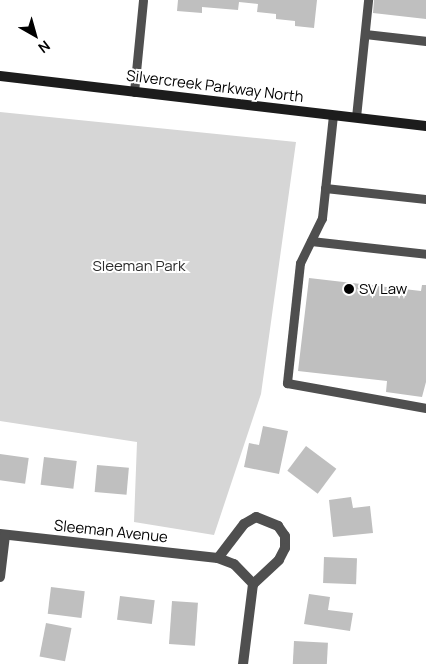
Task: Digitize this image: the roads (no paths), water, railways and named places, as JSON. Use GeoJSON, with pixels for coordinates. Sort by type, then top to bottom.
{"type":"FeatureCollection","features":[{"type":"Feature","properties":{"kind":"main road","name":"Silvercreek Parkway North"},"geometry":{"type":"LineString","coordinates":[[0,76],[426,126]]}},
{"type":"Feature","properties":{"kind":"street"},"geometry":{"type":"LineString","coordinates":[[218,558],[244,524],[256,517],[278,526],[285,536],[285,548],[279,560],[253,584],[243,664]]}},
{"type":"Feature","properties":{"kind":"street","name":"Sleeman Avenue"},"geometry":{"type":"LineString","coordinates":[[2,535],[218,558],[234,564],[253,584]]}},
{"type":"Feature","properties":{"kind":"street"},"geometry":{"type":"LineString","coordinates":[[0,577],[2,535]]}},
{"type":"Feature","properties":{"kind":"lane"},"geometry":{"type":"LineString","coordinates":[[134,92],[143,0]]}},
{"type":"Feature","properties":{"kind":"lane"},"geometry":{"type":"LineString","coordinates":[[356,117],[368,0]]}},
{"type":"Feature","properties":{"kind":"lane"},"geometry":{"type":"LineString","coordinates":[[365,34],[426,41]]}},
{"type":"Feature","properties":{"kind":"lane"},"geometry":{"type":"LineString","coordinates":[[333,115],[322,218],[300,263],[287,383],[426,408]]}},
{"type":"Feature","properties":{"kind":"lane"},"geometry":{"type":"LineString","coordinates":[[325,188],[426,199]]}},
{"type":"Feature","properties":{"kind":"lane"},"geometry":{"type":"LineString","coordinates":[[311,241],[426,254]]}},
{"type":"Feature","properties":{"kind":"place","name":"SV Law"},"geometry":{"type":"Point","coordinates":[349,289]}},
{"type":"Feature","properties":{"kind":"park label","name":"Sleeman Park"},"geometry":{"type":"Point","coordinates":[139,266]}}]}
